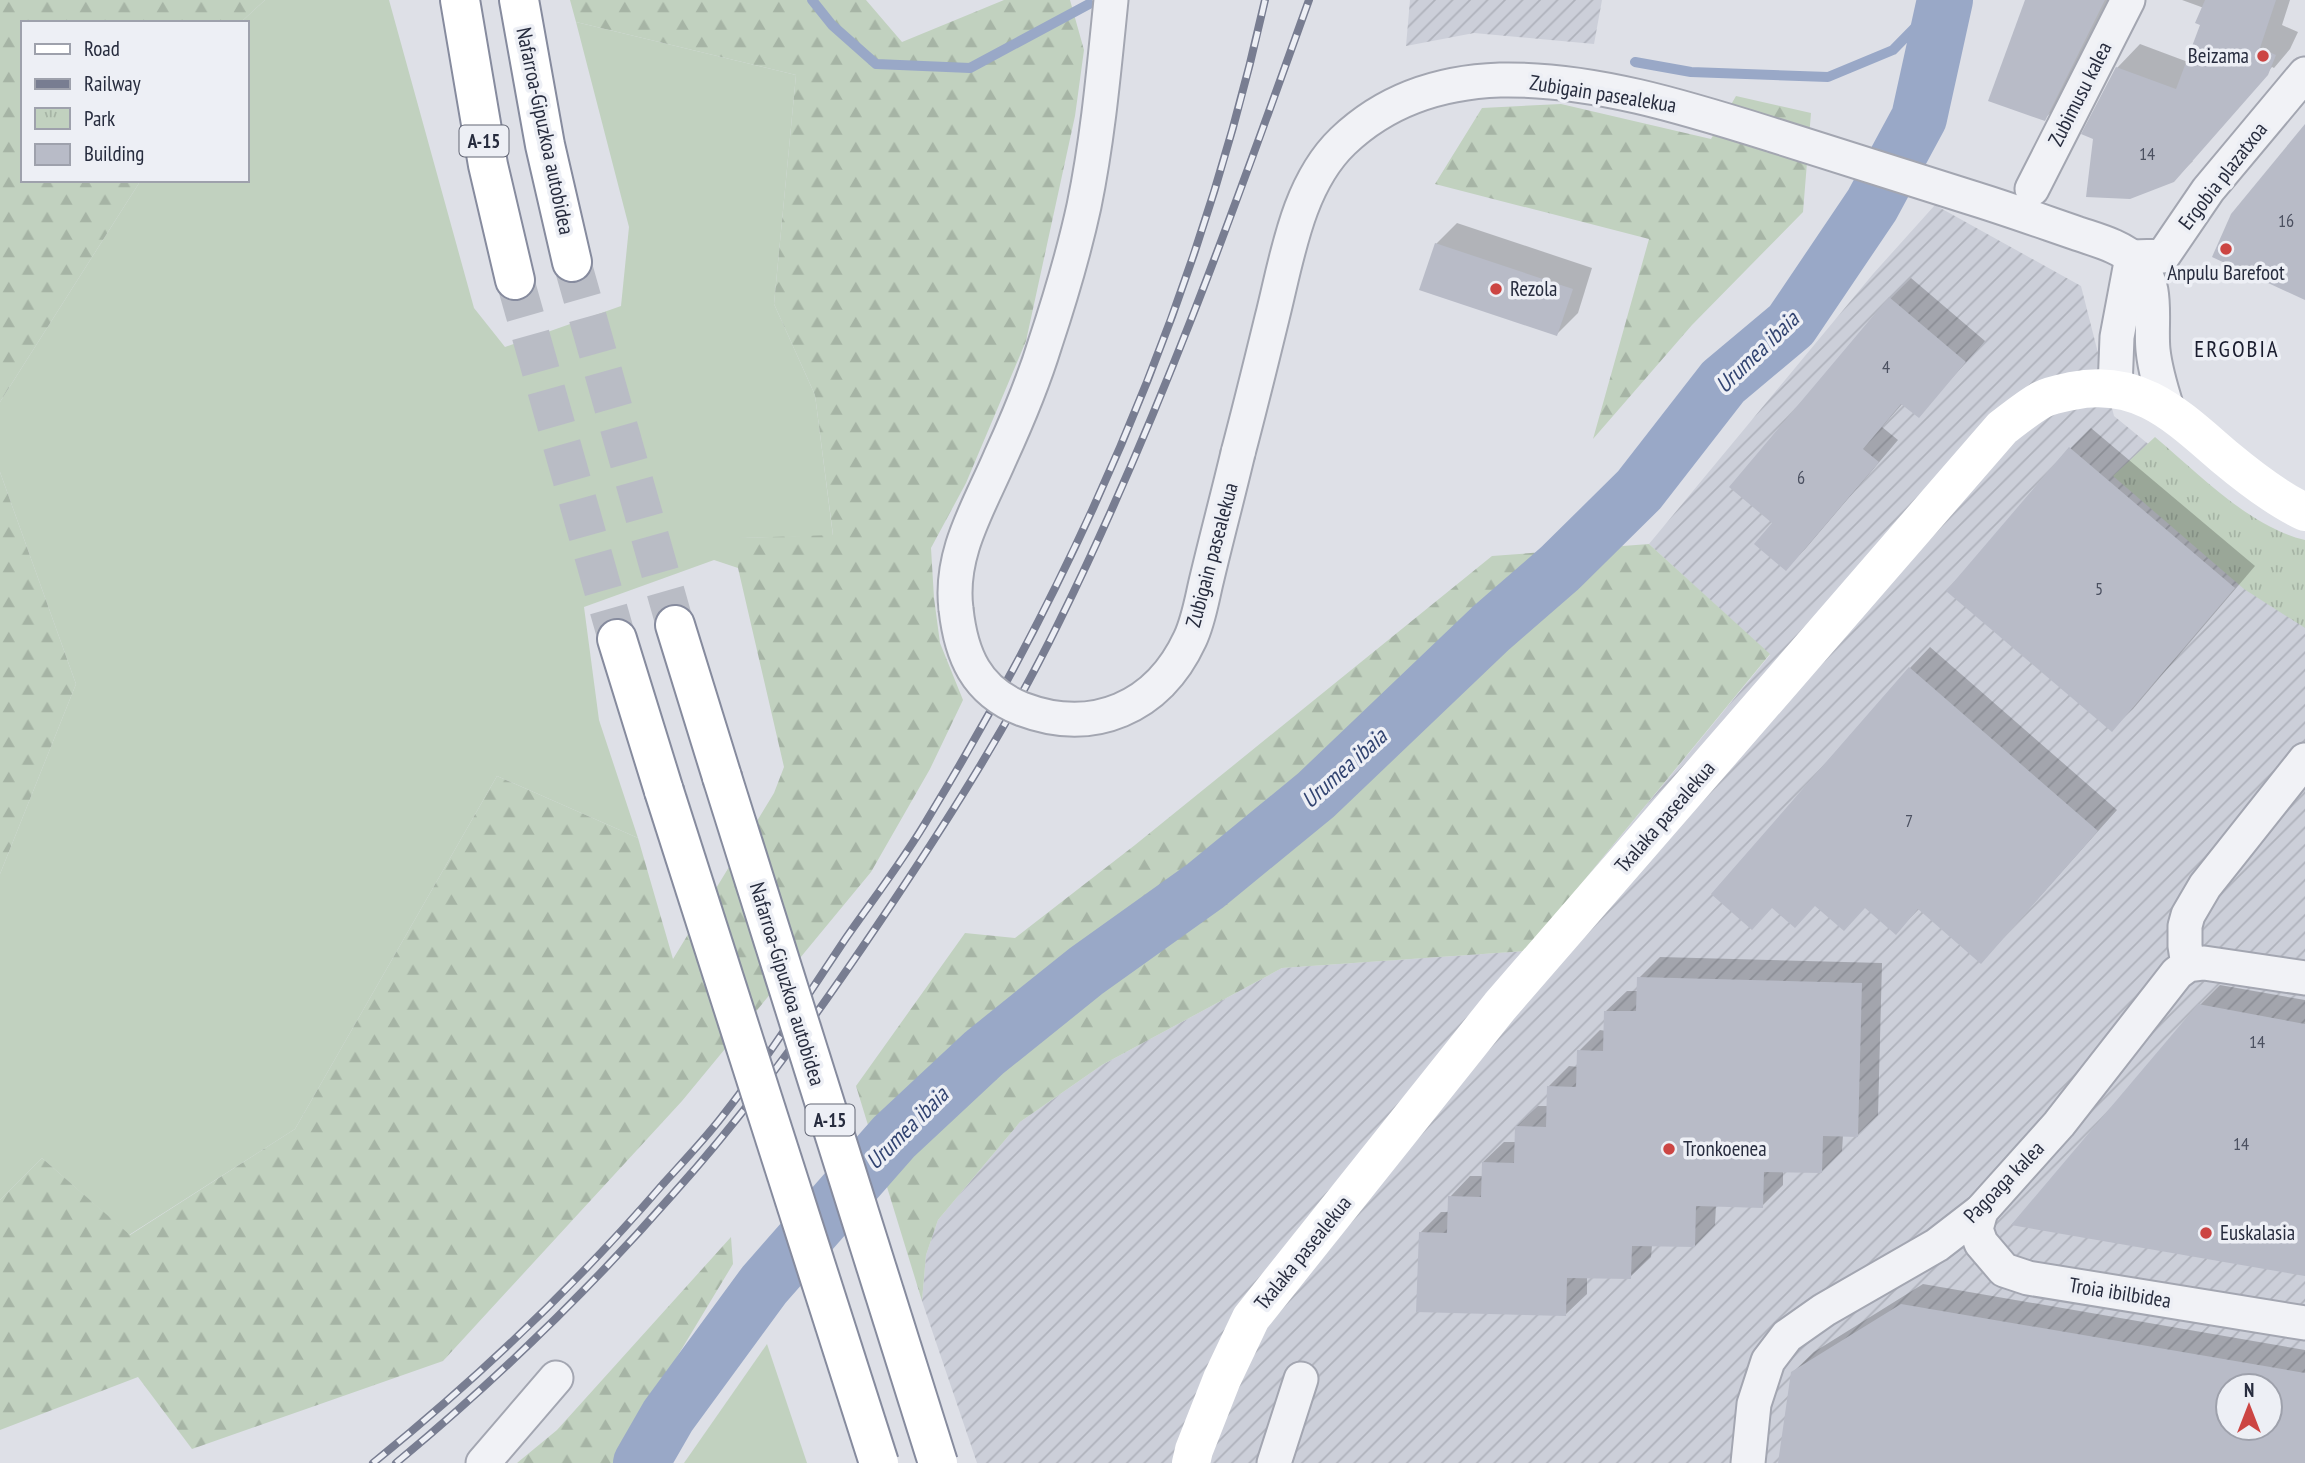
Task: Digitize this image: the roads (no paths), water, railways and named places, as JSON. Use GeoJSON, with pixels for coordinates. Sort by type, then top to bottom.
{"type":"FeatureCollection","features":[{"type":"Feature","properties":{"kind":"main road","name":"A-15"},"geometry":{"type":"LineString","coordinates":[[460,0],[488,165],[514,280]]}},
{"type":"Feature","properties":{"kind":"main road","name":"Nafarroa-Gipuzkoa autobidea"},"geometry":{"type":"LineString","coordinates":[[519,0],[545,145],[572,262]]}},
{"type":"Feature","properties":{"kind":"main road","name":"Txalaka pasealekua"},"geometry":{"type":"LineString","coordinates":[[1191,1463],[1222,1379],[1251,1318],[1500,1006],[2002,428],[2042,399],[2090,387],[2115,388],[2143,396],[2167,408],[2284,502],[2305,512]]}},
{"type":"Feature","properties":{"kind":"main road","name":"Txalaka pasealekua"},"geometry":{"type":"LineString","coordinates":[[2255,480],[2305,491]]}},
{"type":"Feature","properties":{"kind":"main road","name":"Nafarroa-Gipuzkoa autobidea"},"geometry":{"type":"LineString","coordinates":[[675,625],[938,1463]]}},
{"type":"Feature","properties":{"kind":"main road","name":"A-15"},"geometry":{"type":"LineString","coordinates":[[617,639],[879,1463]]}},
{"type":"Feature","properties":{"kind":"street","name":"Zubigain pasealekua"},"geometry":{"type":"LineString","coordinates":[[1111,0],[1094,144],[1084,206],[1069,264],[1027,393],[960,551],[954,582],[958,635],[977,675],[1006,702],[1042,715],[1073,720],[1104,717],[1127,707],[1165,678],[1189,640],[1300,216],[1312,186],[1341,143],[1394,104],[1436,88],[1471,82],[1518,80],[1595,89],[1687,108],[1991,204],[2116,248],[2132,257]]}},
{"type":"Feature","properties":{"kind":"street","name":"Zubimusu kalea"},"geometry":{"type":"LineString","coordinates":[[2032,189],[2128,0]]}},
{"type":"Feature","properties":{"kind":"street","name":"Ergobia plazatxoa"},"geometry":{"type":"LineString","coordinates":[[2132,257],[2163,256],[2208,190],[2305,74]]}},
{"type":"Feature","properties":{"kind":"street"},"geometry":{"type":"LineString","coordinates":[[2115,388],[2117,337],[2132,257]]}},
{"type":"Feature","properties":{"kind":"street"},"geometry":{"type":"LineString","coordinates":[[2132,257],[2144,272],[2150,287],[2153,303],[2153,352],[2167,408]]}},
{"type":"Feature","properties":{"kind":"street"},"geometry":{"type":"LineString","coordinates":[[2305,760],[2205,886],[2188,915],[2185,926],[2188,965],[2204,963],[2305,978]]}},
{"type":"Feature","properties":{"kind":"street","name":"Pagoaga kalea"},"geometry":{"type":"LineString","coordinates":[[1748,1463],[1754,1404],[1768,1362],[1787,1336],[1824,1310],[1937,1245],[1981,1211],[2059,1124],[2164,988],[2188,965]]}},
{"type":"Feature","properties":{"kind":"street","name":"Troia ibilbidea"},"geometry":{"type":"LineString","coordinates":[[1981,1211],[1976,1229],[1981,1243],[2004,1270],[2028,1278],[2305,1323]]}},
{"type":"Feature","properties":{"kind":"street"},"geometry":{"type":"LineString","coordinates":[[483,1463],[556,1378]]}},
{"type":"Feature","properties":{"kind":"street"},"geometry":{"type":"LineString","coordinates":[[1274,1463],[1301,1379]]}},
{"type":"Feature","properties":{"kind":"waterway"},"geometry":{"type":"LineString","coordinates":[[812,0],[832,25],[876,64],[970,68],[1089,4]]}},
{"type":"Feature","properties":{"kind":"waterway"},"geometry":{"type":"LineString","coordinates":[[1635,62],[1691,72],[1828,77],[1893,50],[1942,0]]}},
{"type":"Feature","properties":{"kind":"waterway","name":"Urumea ibaia"},"geometry":{"type":"LineString","coordinates":[[641,1463],[668,1416],[764,1285],[894,1137],[984,1053],[1086,971],[1205,886],[1316,795],[1491,628],[1560,568],[1639,490],[1723,382],[1791,325],[1872,205],[1919,118],[1945,0]]}},
{"type":"Feature","properties":{"kind":"tunnel"},"geometry":{"type":"LineString","coordinates":[[572,262],[675,625]]}},
{"type":"Feature","properties":{"kind":"tunnel"},"geometry":{"type":"LineString","coordinates":[[515,280],[617,639]]}},
{"type":"Feature","properties":{"kind":"railway"},"geometry":{"type":"LineString","coordinates":[[373,1463],[488,1364],[560,1295],[630,1222],[714,1127],[770,1052],[920,831],[986,719],[1038,622],[1131,421],[1171,318],[1207,213],[1239,107],[1265,0]]}},
{"type":"Feature","properties":{"kind":"railway"},"geometry":{"type":"LineString","coordinates":[[396,1463],[540,1334],[641,1230],[733,1124],[843,975],[961,797],[1042,656],[1130,468],[1194,313],[1309,0]]}},
{"type":"Feature","properties":{"kind":"place","name":"Beizama"},"geometry":{"type":"Point","coordinates":[2263,56]}},
{"type":"Feature","properties":{"kind":"place","name":"Anpulu Barefoot"},"geometry":{"type":"Point","coordinates":[2226,249]}},
{"type":"Feature","properties":{"kind":"place","name":"Rezola"},"geometry":{"type":"Point","coordinates":[1496,289]}},
{"type":"Feature","properties":{"kind":"place","name":"Tronkoenea"},"geometry":{"type":"Point","coordinates":[1669,1149]}},
{"type":"Feature","properties":{"kind":"place","name":"Euskalasia"},"geometry":{"type":"Point","coordinates":[2206,1233]}},
{"type":"Feature","properties":{"kind":"district","name":"ERGOBIA"},"geometry":{"type":"Point","coordinates":[2237,349]}}]}
